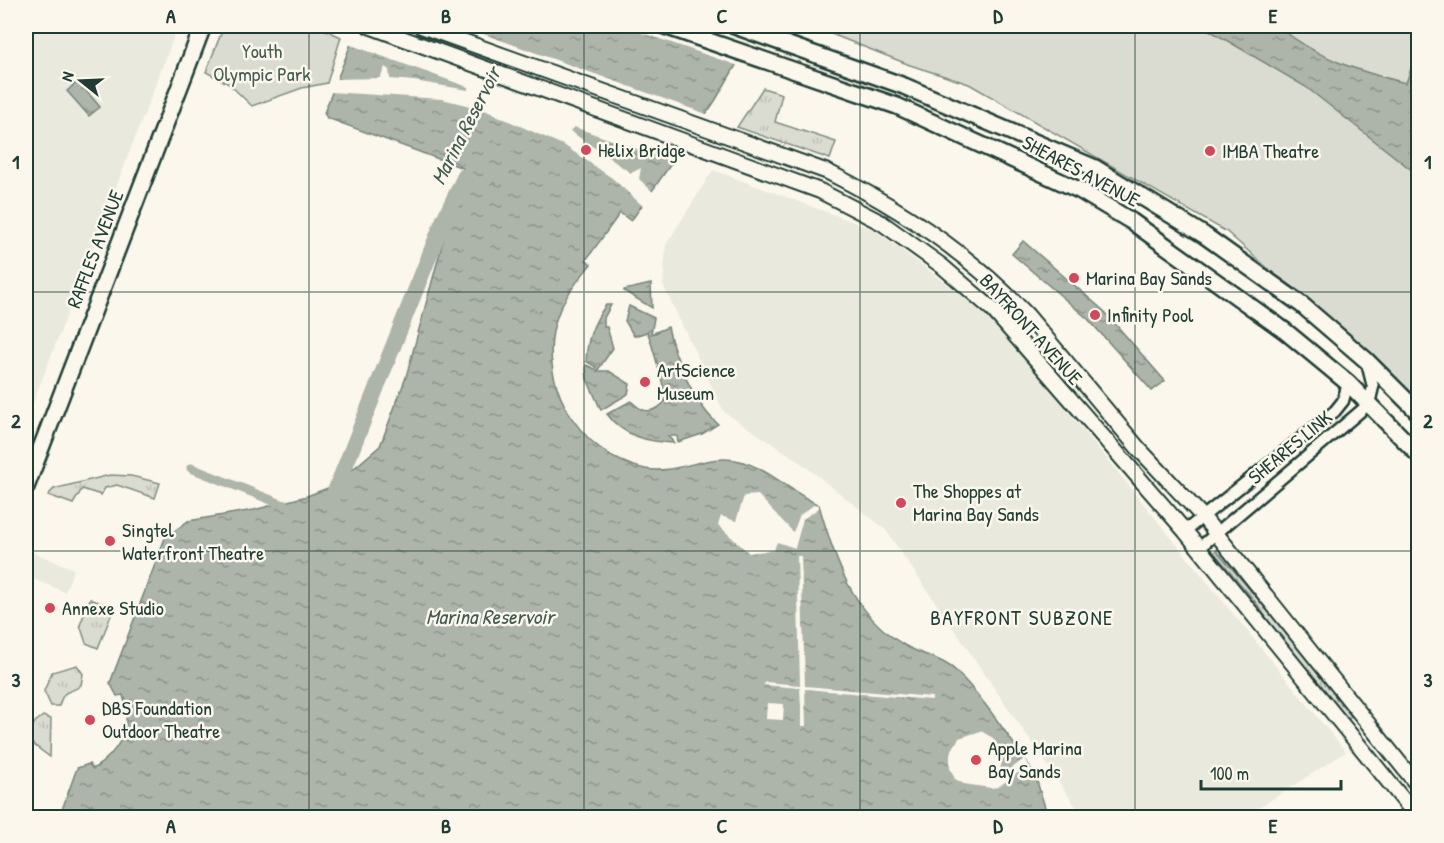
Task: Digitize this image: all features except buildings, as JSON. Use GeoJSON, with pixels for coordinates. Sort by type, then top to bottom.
{"type":"FeatureCollection","features":[{"type":"Feature","properties":{"kind":"main road","name":"RAFFLES AVENUE"},"geometry":{"type":"LineString","coordinates":[[26,487],[203,26]]}},
{"type":"Feature","properties":{"kind":"main road","name":"BAYFRONT AVENUE"},"geometry":{"type":"LineString","coordinates":[[369,26],[806,186],[882,223],[942,266],[993,310],[1185,531],[1299,668],[1418,818]]}},
{"type":"Feature","properties":{"kind":"main road","name":"BAYFRONT AVENUE"},"geometry":{"type":"LineString","coordinates":[[421,26],[814,166],[883,200],[958,252],[1007,294],[1138,448],[1203,517],[1419,786]]}},
{"type":"Feature","properties":{"kind":"main road","name":"SHEARES AVENUE"},"geometry":{"type":"LineString","coordinates":[[665,26],[897,106],[1081,191],[1131,221],[1285,331],[1348,383],[1419,454]]}},
{"type":"Feature","properties":{"kind":"main road","name":"SHEARES AVENUE"},"geometry":{"type":"LineString","coordinates":[[735,26],[904,86],[1095,168],[1146,197],[1204,235],[1294,299],[1366,360],[1419,412]]}},
{"type":"Feature","properties":{"kind":"street"},"geometry":{"type":"LineString","coordinates":[[1366,360],[1373,387],[1369,404]]}},
{"type":"Feature","properties":{"kind":"street","name":"SHEARES LINK"},"geometry":{"type":"LineString","coordinates":[[1185,531],[1335,411],[1343,400],[1348,383]]}},
{"type":"Feature","properties":{"kind":"street","name":"SHEARES LINK"},"geometry":{"type":"LineString","coordinates":[[1199,548],[1369,404]]}},
{"type":"Feature","properties":{"kind":"shaded area"},"geometry":{"type":"Polygon","coordinates":[[[26,26],[178,26],[26,421],[26,26]]]}},
{"type":"Feature","properties":{"kind":"shaded area"},"geometry":{"type":"Polygon","coordinates":[[[713,170],[875,230],[991,317],[1346,752],[1244,817],[1083,817],[885,529],[796,459],[724,412],[663,285],[666,245],[713,170]]]}},
{"type":"Feature","properties":{"kind":"shaded area"},"geometry":{"type":"Polygon","coordinates":[[[29,551],[74,569],[65,592],[26,576],[26,559],[29,551]]]}},
{"type":"Feature","properties":{"kind":"green space","name":"Youth Olympic Park"},"geometry":{"type":"Polygon","coordinates":[[[224,26],[317,26],[341,37],[327,83],[302,88],[252,106],[229,84],[206,72],[224,26]]]}},
{"type":"Feature","properties":{"kind":"green space"},"geometry":{"type":"Polygon","coordinates":[[[811,26],[1418,26],[1418,403],[1227,232],[969,84],[910,65],[811,26]]]}},
{"type":"Feature","properties":{"kind":"green space"},"geometry":{"type":"Polygon","coordinates":[[[763,88],[782,94],[775,122],[836,142],[830,159],[737,127],[763,88]]]}},
{"type":"Feature","properties":{"kind":"green space"},"geometry":{"type":"Polygon","coordinates":[[[110,475],[131,476],[160,483],[155,498],[117,485],[105,488],[101,495],[82,489],[73,504],[48,495],[54,489],[110,475]]]}},
{"type":"Feature","properties":{"kind":"green space"},"geometry":{"type":"Polygon","coordinates":[[[1216,550],[1286,632],[1351,716],[1348,719],[1280,638],[1257,604],[1214,552],[1216,550]]]}},
{"type":"Feature","properties":{"kind":"green space"},"geometry":{"type":"Polygon","coordinates":[[[90,599],[114,608],[98,648],[86,643],[80,625],[90,599]]]}},
{"type":"Feature","properties":{"kind":"green space"},"geometry":{"type":"Polygon","coordinates":[[[77,665],[83,674],[81,685],[65,693],[59,706],[51,706],[44,691],[52,672],[77,665]]]}},
{"type":"Feature","properties":{"kind":"green space"},"geometry":{"type":"Polygon","coordinates":[[[43,716],[51,719],[50,757],[26,739],[35,722],[43,716]]]}},
{"type":"Feature","properties":{"kind":"water","name":"Marina Reservoir"},"geometry":{"type":"Polygon","coordinates":[[[358,26],[759,26],[715,101],[631,221],[620,213],[586,260],[591,264],[563,303],[553,334],[551,360],[556,385],[566,408],[581,430],[599,447],[621,461],[645,469],[657,470],[716,459],[740,461],[771,475],[819,505],[839,565],[858,601],[886,632],[904,645],[945,663],[967,682],[1027,762],[1036,778],[1048,817],[59,818],[77,768],[89,764],[93,769],[110,755],[122,737],[125,728],[126,706],[123,695],[117,696],[110,683],[165,538],[188,521],[254,510],[307,496],[333,486],[380,446],[406,377],[463,168],[327,118],[324,113],[358,26]]]}},
{"type":"Feature","properties":{"kind":"water"},"geometry":{"type":"Polygon","coordinates":[[[1202,26],[1278,26],[1322,55],[1371,74],[1406,83],[1414,60],[1418,26],[1418,175],[1306,87],[1202,26]]]}},
{"type":"Feature","properties":{"kind":"water"},"geometry":{"type":"Polygon","coordinates":[[[78,81],[100,107],[89,116],[67,91],[78,81]]]}},
{"type":"Feature","properties":{"kind":"water","name":"Infinity Pool"},"geometry":{"type":"Polygon","coordinates":[[[1023,241],[1104,311],[1165,381],[1152,391],[1088,319],[1012,254],[1023,241]]]}},
{"type":"Feature","properties":{"kind":"water"},"geometry":{"type":"Polygon","coordinates":[[[651,284],[652,308],[624,291],[624,290],[651,284]]]}},
{"type":"Feature","properties":{"kind":"water"},"geometry":{"type":"Polygon","coordinates":[[[606,305],[611,305],[604,318],[604,327],[607,327],[613,348],[597,371],[609,371],[630,384],[628,394],[601,410],[587,379],[586,365],[595,369],[596,367],[586,361],[592,331],[606,305]]]}},
{"type":"Feature","properties":{"kind":"water"},"geometry":{"type":"Polygon","coordinates":[[[629,306],[654,318],[651,334],[668,327],[675,352],[687,380],[701,405],[718,424],[702,434],[678,442],[677,436],[668,436],[674,443],[636,436],[613,422],[607,414],[631,401],[639,408],[648,411],[658,408],[665,400],[662,380],[647,332],[634,336],[625,321],[629,306]]]}},
{"type":"Feature","properties":{"kind":"pier"},"geometry":{"type":"Polygon","coordinates":[[[355,26],[461,26],[709,115],[675,162],[574,127],[570,131],[631,173],[641,168],[639,179],[654,193],[644,207],[612,178],[565,146],[482,109],[442,99],[329,92],[334,79],[380,78],[385,67],[389,70],[390,79],[468,90],[468,87],[348,44],[355,26]]]}},
{"type":"Feature","properties":{"kind":"pier"},"geometry":{"type":"Polygon","coordinates":[[[622,26],[762,26],[739,66],[622,26]]]}},
{"type":"Feature","properties":{"kind":"pier"},"geometry":{"type":"Polygon","coordinates":[[[758,495],[793,532],[800,515],[815,504],[819,505],[819,508],[803,519],[795,548],[777,542],[774,550],[749,553],[718,525],[721,516],[736,521],[744,496],[758,495]]]}},
{"type":"Feature","properties":{"kind":"pier"},"geometry":{"type":"Polygon","coordinates":[[[797,556],[801,556],[805,686],[932,697],[932,700],[805,689],[806,726],[802,726],[800,688],[764,685],[765,682],[800,685],[797,556]]]}},
{"type":"Feature","properties":{"kind":"pier"},"geometry":{"type":"Polygon","coordinates":[[[767,703],[784,704],[783,720],[766,719],[767,703]]]}},
{"type":"Feature","properties":{"kind":"pier"},"geometry":{"type":"Polygon","coordinates":[[[981,731],[993,738],[1003,757],[999,774],[994,779],[1002,776],[1025,758],[1029,765],[998,787],[964,784],[955,779],[950,768],[950,753],[959,738],[981,731]]]}},
{"type":"Feature","properties":{"kind":"waterway","name":"Marina Reservoir"},"geometry":{"type":"LineString","coordinates":[[332,499],[444,219],[465,176]]}},
{"type":"Feature","properties":{"kind":"waterway"},"geometry":{"type":"LineString","coordinates":[[191,468],[289,507]]}},
{"type":"Feature","properties":{"kind":"place","name":"Helix Bridge"},"geometry":{"type":"Point","coordinates":[586,150]}},
{"type":"Feature","properties":{"kind":"place","name":"IMBA Theatre"},"geometry":{"type":"Point","coordinates":[1210,151]}},
{"type":"Feature","properties":{"kind":"place","name":"Marina Bay Sands"},"geometry":{"type":"Point","coordinates":[1074,278]}},
{"type":"Feature","properties":{"kind":"place","name":"Infinity Pool"},"geometry":{"type":"Point","coordinates":[1095,315]}},
{"type":"Feature","properties":{"kind":"place","name":"ArtScience Museum"},"geometry":{"type":"Point","coordinates":[645,382]}},
{"type":"Feature","properties":{"kind":"place","name":"The Shoppes at Marina Bay Sands"},"geometry":{"type":"Point","coordinates":[901,503]}},
{"type":"Feature","properties":{"kind":"place","name":"Singtel Waterfront Theatre"},"geometry":{"type":"Point","coordinates":[110,541]}},
{"type":"Feature","properties":{"kind":"place","name":"Annexe Studio"},"geometry":{"type":"Point","coordinates":[50,608]}},
{"type":"Feature","properties":{"kind":"place","name":"DBS Foundation Outdoor Theatre"},"geometry":{"type":"Point","coordinates":[90,720]}},
{"type":"Feature","properties":{"kind":"place","name":"Apple Marina Bay Sands"},"geometry":{"type":"Point","coordinates":[976,760]}},
{"type":"Feature","properties":{"kind":"district","name":"BAYFRONT SUBZONE"},"geometry":{"type":"Point","coordinates":[1022,618]}}]}
